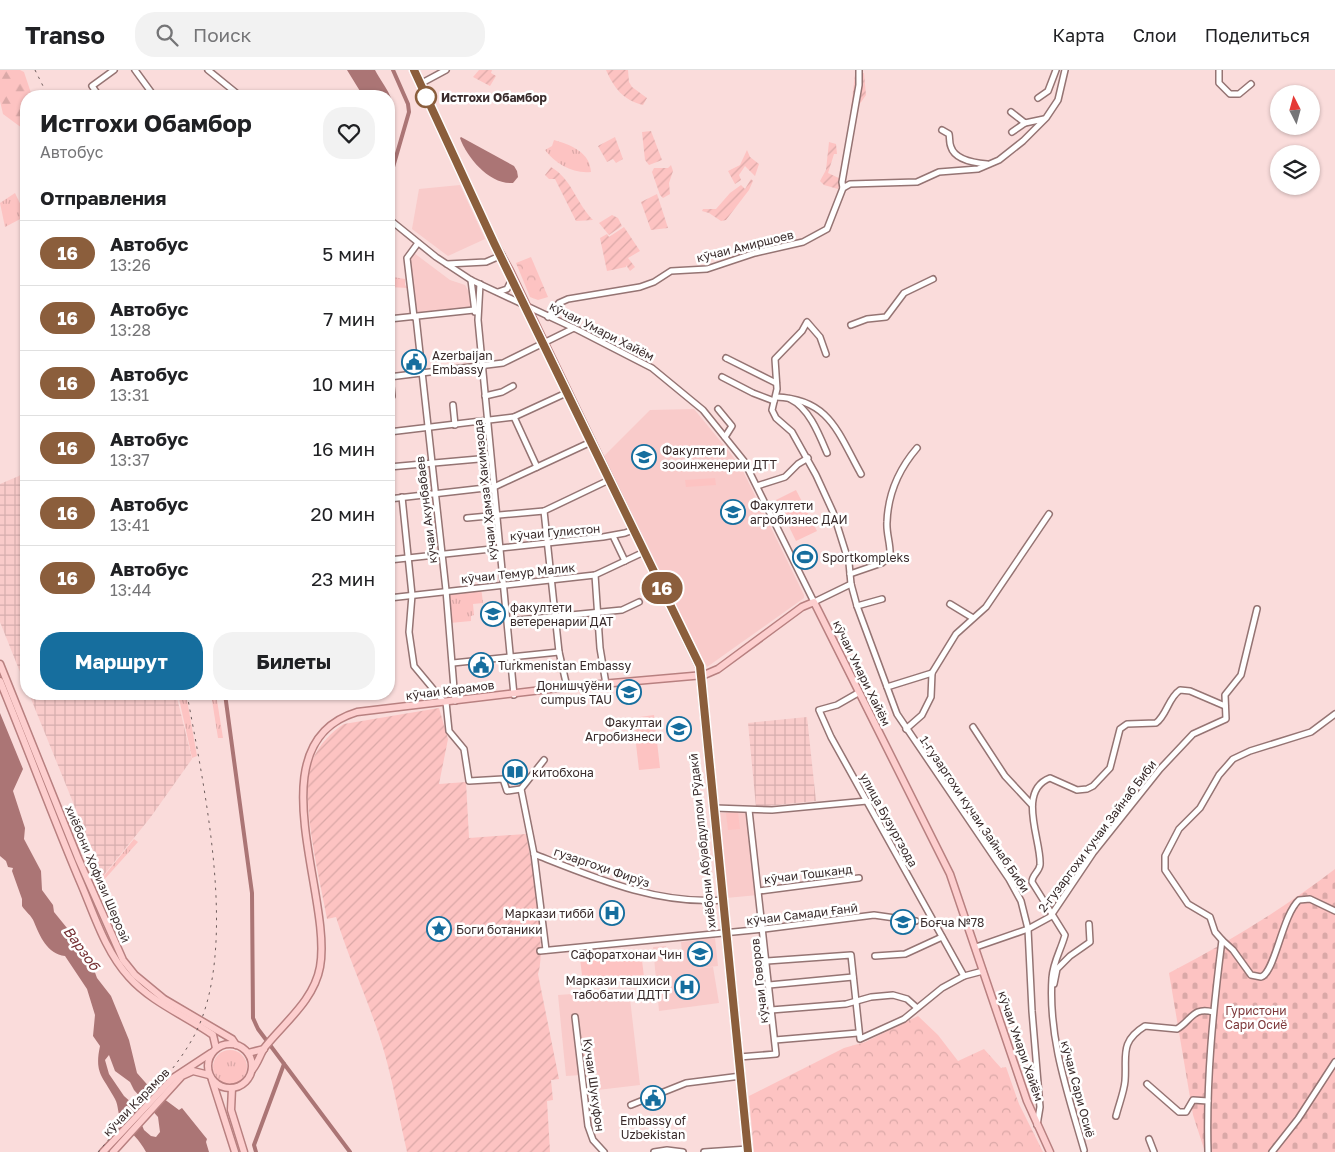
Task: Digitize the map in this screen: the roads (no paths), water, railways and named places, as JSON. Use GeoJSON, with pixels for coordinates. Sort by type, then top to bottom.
{"type":"FeatureCollection","features":[{"type":"Feature","properties":{"kind":"highway"},"geometry":{"type":"LineString","coordinates":[[414,70],[522,304],[581,426]]}},
{"type":"Feature","properties":{"kind":"highway"},"geometry":{"type":"LineString","coordinates":[[500,256],[510,283],[522,304]]}},
{"type":"Feature","properties":{"kind":"highway","name":"хиёбони Абуабдуллои Рӯдакӣ"},"geometry":{"type":"LineString","coordinates":[[542,345],[564,394],[643,553],[692,657],[699,676],[739,1076]]}},
{"type":"Feature","properties":{"kind":"highway"},"geometry":{"type":"LineString","coordinates":[[712,800],[715,808],[722,900]]}},
{"type":"Feature","properties":{"kind":"highway"},"geometry":{"type":"LineString","coordinates":[[731,1000],[739,1057],[746,1150]]}},
{"type":"Feature","properties":{"kind":"main road","name":"кӯчаи Карамов"},"geometry":{"type":"LineString","coordinates":[[252,1070],[264,1048],[309,995],[320,966],[322,938],[306,825],[303,785],[307,758],[316,741],[326,729],[347,715],[567,687],[699,676],[718,669],[802,607],[814,602]]}},
{"type":"Feature","properties":{"kind":"main road","name":"кӯчаи Умари Хайём"},"geometry":{"type":"LineString","coordinates":[[814,602],[950,874],[1037,1125],[1050,1152]]}},
{"type":"Feature","properties":{"kind":"main road","name":"хиёбони Ҳофизи Шерозӣ"},"geometry":{"type":"LineString","coordinates":[[0,664],[118,964],[130,978],[154,998],[213,1036],[213,1051]]}},
{"type":"Feature","properties":{"kind":"main road","name":"хиёбони Ҳофизи Шерозӣ"},"geometry":{"type":"LineString","coordinates":[[0,681],[105,930],[123,960],[135,975],[164,999],[232,1039],[236,1045],[248,1053]]}},
{"type":"Feature","properties":{"kind":"main road"},"geometry":{"type":"LineString","coordinates":[[235,1152],[207,1068],[213,1051],[223,1044],[236,1045]]}},
{"type":"Feature","properties":{"kind":"main road","name":"кӯчаи Карамов"},"geometry":{"type":"LineString","coordinates":[[248,1053],[264,1048]]}},
{"type":"Feature","properties":{"kind":"main road","name":"кӯчаи Карамов"},"geometry":{"type":"LineString","coordinates":[[103,1152],[119,1139],[178,1074],[213,1051]]}},
{"type":"Feature","properties":{"kind":"main road"},"geometry":{"type":"LineString","coordinates":[[210,1077],[220,1086],[232,1088],[243,1084],[252,1070],[248,1053]]}},
{"type":"Feature","properties":{"kind":"main road","name":"кӯчаи Карамов"},"geometry":{"type":"LineString","coordinates":[[166,1089],[189,1072],[198,1071],[210,1077]]}},
{"type":"Feature","properties":{"kind":"main road"},"geometry":{"type":"LineString","coordinates":[[232,1088],[231,1110],[244,1152]]}},
{"type":"Feature","properties":{"kind":"main road","name":"кӯчаи Карамов"},"geometry":{"type":"LineString","coordinates":[[113,1152],[119,1139]]}},
{"type":"Feature","properties":{"kind":"street"},"geometry":{"type":"LineString","coordinates":[[95,90],[92,86],[114,70]]}},
{"type":"Feature","properties":{"kind":"street"},"geometry":{"type":"LineString","coordinates":[[135,70],[150,90]]}},
{"type":"Feature","properties":{"kind":"street"},"geometry":{"type":"LineString","coordinates":[[208,70],[233,90]]}},
{"type":"Feature","properties":{"kind":"street"},"geometry":{"type":"LineString","coordinates":[[420,84],[446,70]]}},
{"type":"Feature","properties":{"kind":"street","name":"кӯчаи Амиршоев"},"geometry":{"type":"LineString","coordinates":[[548,317],[559,303],[568,299],[640,287],[654,282],[671,271],[707,269],[755,253],[803,242],[827,229],[833,218],[842,190],[859,84],[859,70]]}},
{"type":"Feature","properties":{"kind":"street"},"geometry":{"type":"LineString","coordinates":[[1038,98],[1048,91],[1056,70]]}},
{"type":"Feature","properties":{"kind":"street"},"geometry":{"type":"LineString","coordinates":[[842,190],[850,184],[917,182],[943,171],[978,169],[990,164],[1008,154],[1046,118],[1058,100],[1065,70]]}},
{"type":"Feature","properties":{"kind":"street"},"geometry":{"type":"LineString","coordinates":[[1218,70],[1219,83],[1230,94],[1239,94],[1251,84]]}},
{"type":"Feature","properties":{"kind":"street"},"geometry":{"type":"LineString","coordinates":[[1012,112],[1025,123]]}},
{"type":"Feature","properties":{"kind":"street"},"geometry":{"type":"LineString","coordinates":[[1012,132],[1025,123],[1046,118]]}},
{"type":"Feature","properties":{"kind":"street"},"geometry":{"type":"LineString","coordinates":[[942,130],[949,134],[952,149],[964,159],[971,162],[990,164]]}},
{"type":"Feature","properties":{"kind":"street","name":"кӯчаи Умари Хайём"},"geometry":{"type":"LineString","coordinates":[[395,225],[446,264],[471,280],[574,328],[652,368],[703,410],[744,461],[814,602]]}},
{"type":"Feature","properties":{"kind":"street","name":"кӯчаи Акунбабаев"},"geometry":{"type":"LineString","coordinates":[[418,243],[408,258],[430,463],[436,494],[455,700]]}},
{"type":"Feature","properties":{"kind":"street"},"geometry":{"type":"LineString","coordinates":[[446,264],[486,262],[500,256]]}},
{"type":"Feature","properties":{"kind":"street"},"geometry":{"type":"LineString","coordinates":[[851,325],[867,319],[886,317],[904,293],[933,279]]}},
{"type":"Feature","properties":{"kind":"street"},"geometry":{"type":"LineString","coordinates":[[471,280],[474,310],[478,320]]}},
{"type":"Feature","properties":{"kind":"street"},"geometry":{"type":"LineString","coordinates":[[498,292],[507,288],[510,283]]}},
{"type":"Feature","properties":{"kind":"street","name":"кӯчаи Ҳамза Хакимзода"},"geometry":{"type":"LineString","coordinates":[[480,284],[478,320],[514,695]]}},
{"type":"Feature","properties":{"kind":"street"},"geometry":{"type":"LineString","coordinates":[[395,319],[474,310]]}},
{"type":"Feature","properties":{"kind":"street","name":"1-гузаргохи кучаи Зайнаб Биби"},"geometry":{"type":"LineString","coordinates":[[826,354],[820,337],[807,322],[802,332],[775,359],[776,383],[772,410],[776,418],[792,432],[808,458],[832,512],[849,563],[851,584],[857,606],[898,714],[906,729],[1009,879],[1021,901],[1028,929],[1032,1015],[1040,1107],[1037,1125]]}},
{"type":"Feature","properties":{"kind":"street"},"geometry":{"type":"LineString","coordinates":[[395,376],[503,363],[574,328]]}},
{"type":"Feature","properties":{"kind":"street"},"geometry":{"type":"LineString","coordinates":[[726,358],[776,383]]}},
{"type":"Feature","properties":{"kind":"street"},"geometry":{"type":"LineString","coordinates":[[722,377],[753,393],[775,399],[800,399],[825,414],[861,474]]}},
{"type":"Feature","properties":{"kind":"street"},"geometry":{"type":"LineString","coordinates":[[485,396],[502,392],[512,386]]}},
{"type":"Feature","properties":{"kind":"street"},"geometry":{"type":"LineString","coordinates":[[395,432],[514,417],[564,394]]}},
{"type":"Feature","properties":{"kind":"street"},"geometry":{"type":"LineString","coordinates":[[787,398],[796,402],[810,418],[827,453]]}},
{"type":"Feature","properties":{"kind":"street"},"geometry":{"type":"LineString","coordinates":[[453,405],[455,425]]}},
{"type":"Feature","properties":{"kind":"street"},"geometry":{"type":"LineString","coordinates":[[718,409],[732,426],[725,437]]}},
{"type":"Feature","properties":{"kind":"street"},"geometry":{"type":"LineString","coordinates":[[514,417],[537,467]]}},
{"type":"Feature","properties":{"kind":"street"},"geometry":{"type":"LineString","coordinates":[[395,498],[494,487],[589,443]]}},
{"type":"Feature","properties":{"kind":"street"},"geometry":{"type":"LineString","coordinates":[[850,574],[882,563],[890,556],[887,522],[892,491],[907,459],[917,448]]}},
{"type":"Feature","properties":{"kind":"street"},"geometry":{"type":"LineString","coordinates":[[395,466],[490,458]]}},
{"type":"Feature","properties":{"kind":"street"},"geometry":{"type":"LineString","coordinates":[[757,486],[785,477],[798,464],[808,458]]}},
{"type":"Feature","properties":{"kind":"street"},"geometry":{"type":"LineString","coordinates":[[466,518],[544,511],[607,480]]}},
{"type":"Feature","properties":{"kind":"street"},"geometry":{"type":"LineString","coordinates":[[402,497],[412,595],[410,632],[414,666],[445,702],[449,731],[464,749],[468,781],[503,778],[507,791],[521,789],[544,760]]}},
{"type":"Feature","properties":{"kind":"street"},"geometry":{"type":"LineString","coordinates":[[544,511],[559,652],[567,687]]}},
{"type":"Feature","properties":{"kind":"street"},"geometry":{"type":"LineString","coordinates":[[906,729],[922,715],[931,697],[932,673],[956,634],[986,607],[1049,514]]}},
{"type":"Feature","properties":{"kind":"street","name":"кӯчаи Гулистон"},"geometry":{"type":"LineString","coordinates":[[395,559],[614,536],[632,530]]}},
{"type":"Feature","properties":{"kind":"street"},"geometry":{"type":"LineString","coordinates":[[614,536],[625,561]]}},
{"type":"Feature","properties":{"kind":"street","name":"кӯчаи Темур Малик"},"geometry":{"type":"LineString","coordinates":[[395,597],[446,590],[551,581],[595,575],[643,553]]}},
{"type":"Feature","properties":{"kind":"street"},"geometry":{"type":"LineString","coordinates":[[595,575],[600,648],[606,684]]}},
{"type":"Feature","properties":{"kind":"street"},"geometry":{"type":"LineString","coordinates":[[814,602],[851,584]]}},
{"type":"Feature","properties":{"kind":"street"},"geometry":{"type":"LineString","coordinates":[[857,606],[882,599]]}},
{"type":"Feature","properties":{"kind":"street"},"geometry":{"type":"LineString","coordinates":[[508,621],[622,610],[639,602]]}},
{"type":"Feature","properties":{"kind":"street"},"geometry":{"type":"LineString","coordinates":[[950,604],[973,618]]}},
{"type":"Feature","properties":{"kind":"street"},"geometry":{"type":"LineString","coordinates":[[973,727],[1005,776],[1032,804],[1036,792],[1048,778],[1054,778],[1077,790],[1087,789],[1093,786],[1110,768],[1120,729],[1127,724],[1156,723],[1164,714],[1172,698],[1180,690],[1190,691],[1225,706],[1226,695],[1241,675],[1257,609]]}},
{"type":"Feature","properties":{"kind":"street"},"geometry":{"type":"LineString","coordinates":[[453,662],[559,652]]}},
{"type":"Feature","properties":{"kind":"street"},"geometry":{"type":"LineString","coordinates":[[887,687],[932,673]]}},
{"type":"Feature","properties":{"kind":"street","name":"улица Бузургзода"},"geometry":{"type":"LineString","coordinates":[[858,693],[837,705],[819,710],[831,737],[964,976]]}},
{"type":"Feature","properties":{"kind":"street","name":"2-гузаргохи кучаи Зайнаб Биби"},"geometry":{"type":"LineString","coordinates":[[976,947],[1028,929],[1055,915],[1093,853],[1160,769],[1193,734],[1227,717],[1225,706]]}},
{"type":"Feature","properties":{"kind":"street"},"geometry":{"type":"LineString","coordinates":[[1335,714],[1311,732],[1250,751],[1233,759],[1219,774],[1200,808],[1179,829],[1164,860],[1165,870],[1188,904],[1210,917],[1215,932],[1234,950],[1251,975],[1261,977],[1269,972],[1283,927],[1299,900],[1310,899],[1335,911]]}},
{"type":"Feature","properties":{"kind":"street"},"geometry":{"type":"LineString","coordinates":[[521,789],[534,854],[546,950]]}},
{"type":"Feature","properties":{"kind":"street"},"geometry":{"type":"LineString","coordinates":[[715,808],[772,810],[868,801]]}},
{"type":"Feature","properties":{"kind":"street","name":"кӯчаи Сари Осиё"},"geometry":{"type":"LineString","coordinates":[[1032,804],[1040,864],[1032,882],[1042,899],[1055,915],[1065,934],[1055,960],[1052,987],[1053,1024],[1058,1055],[1084,1150]]}},
{"type":"Feature","properties":{"kind":"street","name":"кӯчаи Говоров"},"geometry":{"type":"LineString","coordinates":[[739,1057],[776,1054],[764,929],[749,810]]}},
{"type":"Feature","properties":{"kind":"street","name":"гузаргоҳи Фирӯз"},"geometry":{"type":"LineString","coordinates":[[534,854],[596,878],[659,897],[722,900]]}},
{"type":"Feature","properties":{"kind":"street","name":"кӯчаи Тошканд"},"geometry":{"type":"LineString","coordinates":[[759,891],[859,878]]}},
{"type":"Feature","properties":{"kind":"street","name":"кӯчаи Самади Ғанӣ"},"geometry":{"type":"LineString","coordinates":[[540,951],[764,929],[874,915],[916,921]]}},
{"type":"Feature","properties":{"kind":"street"},"geometry":{"type":"LineString","coordinates":[[1052,987],[1055,983],[1057,969],[1070,956],[1090,942],[1089,924]]}},
{"type":"Feature","properties":{"kind":"street"},"geometry":{"type":"LineString","coordinates":[[875,956],[905,954],[942,937]]}},
{"type":"Feature","properties":{"kind":"street"},"geometry":{"type":"LineString","coordinates":[[1208,1152],[1208,1101],[1213,1012],[1222,940]]}},
{"type":"Feature","properties":{"kind":"street"},"geometry":{"type":"LineString","coordinates":[[767,961],[851,955],[859,1036]]}},
{"type":"Feature","properties":{"kind":"street"},"geometry":{"type":"LineString","coordinates":[[775,1040],[859,1036],[904,1019],[916,1007],[942,988],[964,976],[984,971]]}},
{"type":"Feature","properties":{"kind":"street"},"geometry":{"type":"LineString","coordinates":[[769,985],[853,977]]}},
{"type":"Feature","properties":{"kind":"street"},"geometry":{"type":"LineString","coordinates":[[772,1010],[855,1002],[871,997],[893,995],[907,1000],[916,1007]]}},
{"type":"Feature","properties":{"kind":"street"},"geometry":{"type":"LineString","coordinates":[[1116,1116],[1125,1082],[1125,1051],[1130,1038],[1145,1026],[1155,1025],[1173,1030],[1180,1028],[1188,1017],[1197,1012],[1213,1012]]}},
{"type":"Feature","properties":{"kind":"street","name":"Кучаи Шукуфон"},"geometry":{"type":"LineString","coordinates":[[575,1017],[588,1126],[593,1140],[604,1152]]}},
{"type":"Feature","properties":{"kind":"street"},"geometry":{"type":"LineString","coordinates":[[1272,1152],[1298,1119],[1335,1062]]}},
{"type":"Feature","properties":{"kind":"street"},"geometry":{"type":"LineString","coordinates":[[631,1105],[686,1082],[739,1076]]}},
{"type":"Feature","properties":{"kind":"street"},"geometry":{"type":"LineString","coordinates":[[1147,1084],[1183,1113],[1189,1109],[1193,1100],[1208,1101]]}},
{"type":"Feature","properties":{"kind":"street"},"geometry":{"type":"LineString","coordinates":[[1149,1139],[1154,1152]]}},
{"type":"Feature","properties":{"kind":"street"},"geometry":{"type":"LineString","coordinates":[[654,1152],[667,1150],[683,1152]]}},
{"type":"Feature","properties":{"kind":"street"},"geometry":{"type":"LineString","coordinates":[[704,1152],[746,1150]]}},
{"type":"Feature","properties":{"kind":"waterway"},"geometry":{"type":"LineString","coordinates":[[393,70],[408,104],[409,112],[395,160]]}},
{"type":"Feature","properties":{"kind":"waterway"},"geometry":{"type":"LineString","coordinates":[[226,700],[252,893],[253,1018],[258,1029],[350,1152]]}},
{"type":"Feature","properties":{"kind":"waterway"},"geometry":{"type":"LineString","coordinates":[[256,1152],[254,1145],[284,1064]]}},
{"type":"Feature","properties":{"kind":"railway"},"geometry":{"type":"LineString","coordinates":[[35,70],[45,90]]}},
{"type":"Feature","properties":{"kind":"railway"},"geometry":{"type":"LineString","coordinates":[[98,1152],[162,1082],[184,1052],[194,1036],[208,1000],[215,959],[214,868],[202,775],[188,700]]}},
{"type":"Feature","properties":{"kind":"place","name":"Истгохи Обамбор"},"geometry":{"type":"Point","coordinates":[426,97]}},
{"type":"Feature","properties":{"kind":"place","name":"Azerbaijan Embassy"},"geometry":{"type":"Point","coordinates":[414,362]}},
{"type":"Feature","properties":{"kind":"place","name":"Факултети зооинженерии ДТТ"},"geometry":{"type":"Point","coordinates":[644,457]}},
{"type":"Feature","properties":{"kind":"place","name":"Факултети агробизнес ДАИ"},"geometry":{"type":"Point","coordinates":[733,512]}},
{"type":"Feature","properties":{"kind":"place","name":"Sportkompleks"},"geometry":{"type":"Point","coordinates":[805,557]}},
{"type":"Feature","properties":{"kind":"place","name":"факултети ветеренарии ДАТ"},"geometry":{"type":"Point","coordinates":[493,614]}},
{"type":"Feature","properties":{"kind":"place","name":"Turkmenistan Embassy"},"geometry":{"type":"Point","coordinates":[481,665]}},
{"type":"Feature","properties":{"kind":"place","name":"Донишҷӯёни cumpus TAU"},"geometry":{"type":"Point","coordinates":[629,692]}},
{"type":"Feature","properties":{"kind":"place","name":"Факултаи Агробизнеси"},"geometry":{"type":"Point","coordinates":[679,729]}},
{"type":"Feature","properties":{"kind":"place","name":"китобхона"},"geometry":{"type":"Point","coordinates":[515,772]}},
{"type":"Feature","properties":{"kind":"place","name":"Маркази тиббӣ"},"geometry":{"type":"Point","coordinates":[612,913]}},
{"type":"Feature","properties":{"kind":"place","name":"Боғча №78"},"geometry":{"type":"Point","coordinates":[903,922]}},
{"type":"Feature","properties":{"kind":"place","name":"Боги ботаники"},"geometry":{"type":"Point","coordinates":[439,929]}},
{"type":"Feature","properties":{"kind":"place","name":"Сафоратхонаи Чин"},"geometry":{"type":"Point","coordinates":[700,954]}},
{"type":"Feature","properties":{"kind":"place","name":"Маркази ташхиси табобатии ДДТТ"},"geometry":{"type":"Point","coordinates":[687,987]}},
{"type":"Feature","properties":{"kind":"place","name":"Embassy of Uzbekistan"},"geometry":{"type":"Point","coordinates":[653,1098]}},
{"type":"Feature","properties":{"kind":"water label","name":"Варзоб"},"geometry":{"type":"Point","coordinates":[82,948]}},
{"type":"Feature","properties":{"kind":"park label","name":"Гуристони Сари Осиё"},"geometry":{"type":"Point","coordinates":[1256,1017]}}]}
